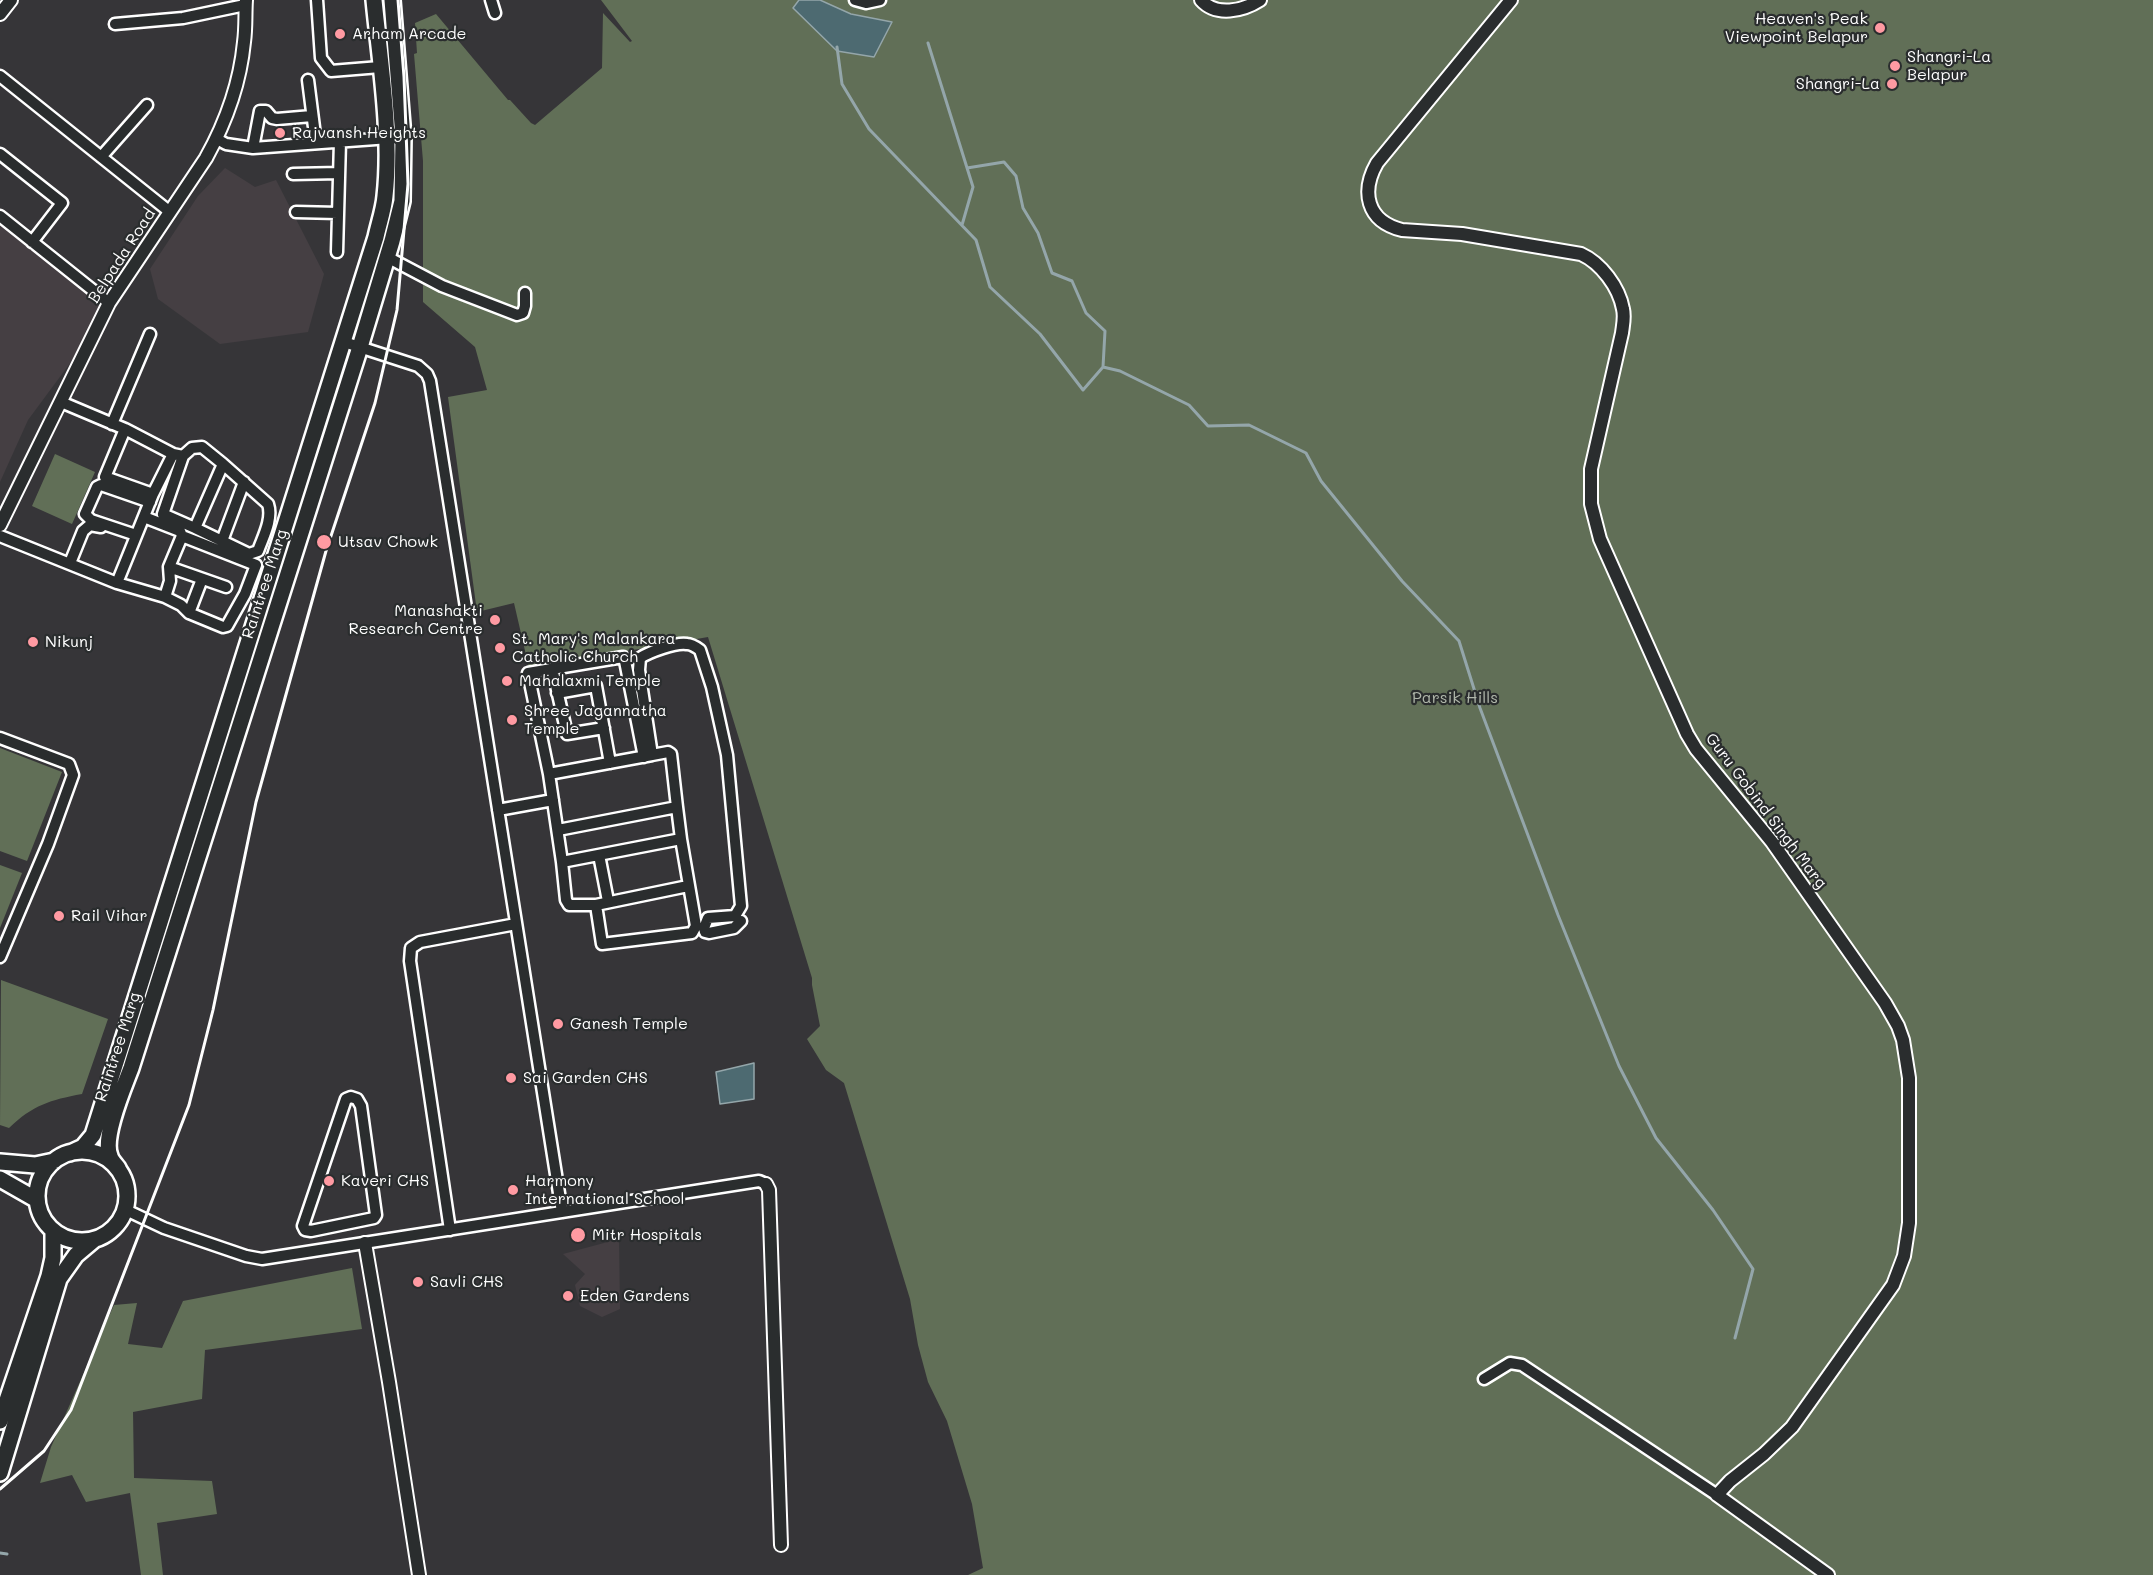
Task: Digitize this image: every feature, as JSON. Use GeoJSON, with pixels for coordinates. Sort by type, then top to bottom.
{"type":"FeatureCollection","features":[{"type":"Feature","properties":{"kind":"main road","name":"Raintree Marg"},"geometry":{"type":"LineString","coordinates":[[70,1153],[83,1147],[93,1135],[376,237],[385,198],[386,138],[374,0]]}},
{"type":"Feature","properties":{"kind":"main road","name":"Raintree Marg"},"geometry":{"type":"LineString","coordinates":[[118,1168],[110,1157],[108,1149],[114,1115],[131,1068],[360,347],[402,201],[403,137],[392,0]]}},
{"type":"Feature","properties":{"kind":"main road"},"geometry":{"type":"LineString","coordinates":[[0,1162],[35,1165],[54,1161],[70,1153],[87,1151],[96,1153],[118,1168],[128,1192],[126,1210],[122,1218],[111,1231],[95,1239],[76,1255],[59,1279],[0,1473]]}},
{"type":"Feature","properties":{"kind":"main road"},"geometry":{"type":"LineString","coordinates":[[54,1161],[39,1183],[37,1200],[42,1217],[53,1231],[61,1236],[78,1241],[95,1239]]}},
{"type":"Feature","properties":{"kind":"main road"},"geometry":{"type":"LineString","coordinates":[[0,1179],[37,1200]]}},
{"type":"Feature","properties":{"kind":"main road"},"geometry":{"type":"LineString","coordinates":[[0,1421],[49,1276],[53,1258],[53,1231]]}},
{"type":"Feature","properties":{"kind":"street"},"geometry":{"type":"LineString","coordinates":[[0,14],[11,0]]}},
{"type":"Feature","properties":{"kind":"street"},"geometry":{"type":"LineString","coordinates":[[317,0],[321,58],[331,71],[380,67]]}},
{"type":"Feature","properties":{"kind":"street"},"geometry":{"type":"LineString","coordinates":[[491,0],[495,13]]}},
{"type":"Feature","properties":{"kind":"street"},"geometry":{"type":"LineString","coordinates":[[855,0],[866,3],[880,0]]}},
{"type":"Feature","properties":{"kind":"street"},"geometry":{"type":"LineString","coordinates":[[1201,0],[1204,4],[1223,11],[1250,7],[1260,0]]}},
{"type":"Feature","properties":{"kind":"street","name":"Guru Gobind Singh Marg"},"geometry":{"type":"LineString","coordinates":[[1511,0],[1377,162],[1368,185],[1370,205],[1383,221],[1393,228],[1462,234],[1581,254],[1600,267],[1615,288],[1624,311],[1623,327],[1590,479],[1591,504],[1600,538],[1688,734],[1707,764],[1772,842],[1885,1003],[1898,1026],[1906,1053],[1909,1078],[1909,1222],[1899,1271],[1893,1285],[1802,1415],[1778,1442],[1730,1481],[1717,1495]]}},
{"type":"Feature","properties":{"kind":"street"},"geometry":{"type":"LineString","coordinates":[[115,24],[183,18],[246,3]]}},
{"type":"Feature","properties":{"kind":"street","name":"Belpada Road"},"geometry":{"type":"LineString","coordinates":[[0,525],[109,303],[207,158],[217,139],[227,117],[241,66],[246,3]]}},
{"type":"Feature","properties":{"kind":"street"},"geometry":{"type":"LineString","coordinates":[[0,76],[170,212]]}},
{"type":"Feature","properties":{"kind":"street"},"geometry":{"type":"LineString","coordinates":[[308,80],[316,143]]}},
{"type":"Feature","properties":{"kind":"street"},"geometry":{"type":"LineString","coordinates":[[101,157],[147,105]]}},
{"type":"Feature","properties":{"kind":"street"},"geometry":{"type":"LineString","coordinates":[[253,148],[260,111],[268,112],[272,118],[277,119],[312,116]]}},
{"type":"Feature","properties":{"kind":"street"},"geometry":{"type":"LineString","coordinates":[[217,139],[226,144],[253,148],[403,137]]}},
{"type":"Feature","properties":{"kind":"street"},"geometry":{"type":"LineString","coordinates":[[337,252],[340,141]]}},
{"type":"Feature","properties":{"kind":"street"},"geometry":{"type":"LineString","coordinates":[[0,154],[62,203],[32,242]]}},
{"type":"Feature","properties":{"kind":"street"},"geometry":{"type":"LineString","coordinates":[[292,174],[339,173]]}},
{"type":"Feature","properties":{"kind":"street"},"geometry":{"type":"LineString","coordinates":[[296,212],[338,213]]}},
{"type":"Feature","properties":{"kind":"street"},"geometry":{"type":"LineString","coordinates":[[0,216],[109,303]]}},
{"type":"Feature","properties":{"kind":"street"},"geometry":{"type":"LineString","coordinates":[[387,256],[441,286],[517,315],[523,314],[525,293]]}},
{"type":"Feature","properties":{"kind":"street"},"geometry":{"type":"LineString","coordinates":[[116,439],[150,334]]}},
{"type":"Feature","properties":{"kind":"street"},"geometry":{"type":"LineString","coordinates":[[344,342],[418,366],[427,374],[430,381],[561,1212]]}},
{"type":"Feature","properties":{"kind":"street"},"geometry":{"type":"LineString","coordinates":[[61,402],[178,455]]}},
{"type":"Feature","properties":{"kind":"street"},"geometry":{"type":"LineString","coordinates":[[117,583],[150,501],[178,455],[192,448],[202,447],[244,482],[270,507],[270,515],[258,551],[249,554],[164,516],[163,512],[150,501],[105,477],[120,427]]}},
{"type":"Feature","properties":{"kind":"street"},"geometry":{"type":"LineString","coordinates":[[163,512],[178,455]]}},
{"type":"Feature","properties":{"kind":"street"},"geometry":{"type":"LineString","coordinates":[[195,528],[223,464]]}},
{"type":"Feature","properties":{"kind":"street"},"geometry":{"type":"LineString","coordinates":[[222,541],[244,482]]}},
{"type":"Feature","properties":{"kind":"street"},"geometry":{"type":"LineString","coordinates":[[136,537],[91,520],[85,514],[97,487],[101,485],[150,501]]}},
{"type":"Feature","properties":{"kind":"street"},"geometry":{"type":"LineString","coordinates":[[0,536],[117,583],[165,597],[189,613],[223,627],[227,626],[245,594],[256,565],[182,536],[180,531],[144,517]]}},
{"type":"Feature","properties":{"kind":"street"},"geometry":{"type":"LineString","coordinates":[[70,563],[82,531],[90,525],[136,537]]}},
{"type":"Feature","properties":{"kind":"street"},"geometry":{"type":"LineString","coordinates":[[165,597],[170,581],[169,567],[182,536]]}},
{"type":"Feature","properties":{"kind":"street"},"geometry":{"type":"LineString","coordinates":[[169,567],[226,587]]}},
{"type":"Feature","properties":{"kind":"street"},"geometry":{"type":"LineString","coordinates":[[189,613],[202,579]]}},
{"type":"Feature","properties":{"kind":"street"},"geometry":{"type":"LineString","coordinates":[[648,756],[639,670],[640,658],[672,646],[689,644],[700,650],[712,687],[727,755],[741,906],[735,916],[708,918],[704,928],[705,932],[709,933],[737,927],[741,921]]}},
{"type":"Feature","properties":{"kind":"street"},"geometry":{"type":"LineString","coordinates":[[648,756],[625,661],[622,657],[528,673],[549,774],[566,900],[569,905],[596,905],[688,886]]}},
{"type":"Feature","properties":{"kind":"street"},"geometry":{"type":"LineString","coordinates":[[552,668],[567,735],[604,728]]}},
{"type":"Feature","properties":{"kind":"street"},"geometry":{"type":"LineString","coordinates":[[557,693],[596,686],[610,763]]}},
{"type":"Feature","properties":{"kind":"street"},"geometry":{"type":"LineString","coordinates":[[0,738],[69,764],[73,775],[48,844],[0,957]]}},
{"type":"Feature","properties":{"kind":"street"},"geometry":{"type":"LineString","coordinates":[[549,774],[668,752],[671,754],[681,839],[696,926],[692,933],[602,944],[596,905]]}},
{"type":"Feature","properties":{"kind":"street"},"geometry":{"type":"LineString","coordinates":[[498,810],[553,800]]}},
{"type":"Feature","properties":{"kind":"street"},"geometry":{"type":"LineString","coordinates":[[558,830],[677,807]]}},
{"type":"Feature","properties":{"kind":"street"},"geometry":{"type":"LineString","coordinates":[[562,862],[681,839]]}},
{"type":"Feature","properties":{"kind":"street"},"geometry":{"type":"LineString","coordinates":[[599,855],[608,901]]}},
{"type":"Feature","properties":{"kind":"street"},"geometry":{"type":"LineString","coordinates":[[450,1230],[410,961],[411,948],[420,942],[516,924]]}},
{"type":"Feature","properties":{"kind":"street"},"geometry":{"type":"LineString","coordinates":[[346,1099],[357,1099],[360,1102],[366,1148],[376,1215],[374,1218],[311,1231],[305,1230],[303,1227],[346,1099]]}},
{"type":"Feature","properties":{"kind":"street"},"geometry":{"type":"LineString","coordinates":[[126,1210],[164,1228],[253,1258],[272,1258],[759,1181],[766,1184],[769,1190],[781,1545]]}},
{"type":"Feature","properties":{"kind":"street"},"geometry":{"type":"LineString","coordinates":[[365,1243],[419,1575]]}},
{"type":"Feature","properties":{"kind":"street"},"geometry":{"type":"LineString","coordinates":[[1484,1379],[1510,1363],[1522,1365],[1717,1495],[1828,1575]]}},
{"type":"Feature","properties":{"kind":"shaded area"},"geometry":{"type":"Polygon","coordinates":[[[225,168],[255,187],[276,180],[324,274],[308,332],[220,344],[158,299],[150,269],[198,196],[225,168]]]}},
{"type":"Feature","properties":{"kind":"shaded area"},"geometry":{"type":"Polygon","coordinates":[[[0,217],[116,301],[28,420],[0,482],[0,217]]]}},
{"type":"Feature","properties":{"kind":"shaded area"},"geometry":{"type":"Polygon","coordinates":[[[619,1239],[620,1309],[602,1317],[580,1306],[575,1285],[585,1274],[563,1254],[619,1239]]]}},
{"type":"Feature","properties":{"kind":"green space","name":"Parsik Hills"},"geometry":{"type":"Polygon","coordinates":[[[601,0],[2153,0],[2153,1575],[968,1575],[983,1568],[972,1504],[947,1421],[928,1382],[918,1345],[910,1299],[844,1083],[826,1070],[807,1039],[820,1026],[812,978],[708,637],[529,668],[514,603],[477,612],[448,397],[487,390],[475,347],[423,302],[423,161],[414,54],[417,53],[415,23],[436,14],[508,100],[535,125],[602,68],[603,13],[630,42],[632,41],[601,0]]]}},
{"type":"Feature","properties":{"kind":"green space"},"geometry":{"type":"Polygon","coordinates":[[[55,454],[95,472],[72,524],[32,506],[55,454]]]}},
{"type":"Feature","properties":{"kind":"green space"},"geometry":{"type":"Polygon","coordinates":[[[0,748],[62,772],[27,861],[0,851],[0,748]]]}},
{"type":"Feature","properties":{"kind":"green space"},"geometry":{"type":"Polygon","coordinates":[[[0,865],[22,873],[0,928],[0,865]]]}},
{"type":"Feature","properties":{"kind":"green space"},"geometry":{"type":"Polygon","coordinates":[[[1,980],[108,1019],[82,1094],[42,1105],[9,1128],[0,1125],[1,980]]]}},
{"type":"Feature","properties":{"kind":"green space"},"geometry":{"type":"Polygon","coordinates":[[[352,1268],[362,1329],[205,1350],[202,1399],[133,1412],[134,1478],[212,1481],[217,1514],[157,1523],[163,1575],[141,1575],[130,1493],[86,1502],[72,1475],[40,1483],[51,1447],[114,1305],[137,1303],[128,1344],[162,1348],[183,1301],[352,1268]]]}},
{"type":"Feature","properties":{"kind":"water"},"geometry":{"type":"Polygon","coordinates":[[[799,0],[820,0],[851,14],[892,22],[874,57],[837,51],[793,8],[799,0]]]}},
{"type":"Feature","properties":{"kind":"water"},"geometry":{"type":"Polygon","coordinates":[[[754,1063],[754,1099],[720,1104],[716,1072],[754,1063]]]}},
{"type":"Feature","properties":{"kind":"waterway"},"geometry":{"type":"LineString","coordinates":[[928,43],[973,187],[962,225]]}},
{"type":"Feature","properties":{"kind":"waterway"},"geometry":{"type":"LineString","coordinates":[[837,47],[842,84],[869,129],[976,240],[990,287],[1040,334],[1083,390],[1103,367],[1120,371],[1189,405],[1208,426],[1249,425],[1306,453],[1321,481],[1402,581],[1459,641],[1480,708],[1558,915],[1619,1066],[1656,1138],[1713,1210],[1753,1269],[1735,1338]]}},
{"type":"Feature","properties":{"kind":"waterway"},"geometry":{"type":"LineString","coordinates":[[967,168],[1004,162],[1016,176],[1023,208],[1038,233],[1052,273],[1072,281],[1086,313],[1105,331],[1103,367]]}},
{"type":"Feature","properties":{"kind":"waterway"},"geometry":{"type":"LineString","coordinates":[[0,1553],[7,1554]]}},
{"type":"Feature","properties":{"kind":"railway"},"geometry":{"type":"LineString","coordinates":[[0,1489],[44,1451],[71,1410],[189,1105],[213,1010],[256,802],[326,551],[375,403],[397,310],[408,184],[404,77],[398,0]]}},
{"type":"Feature","properties":{"kind":"place","name":"Heaven's Peak Viewpoint Belapur"},"geometry":{"type":"Point","coordinates":[1880,28]}},
{"type":"Feature","properties":{"kind":"place","name":"Arham Arcade"},"geometry":{"type":"Point","coordinates":[340,34]}},
{"type":"Feature","properties":{"kind":"place","name":"Shangri-La Belapur"},"geometry":{"type":"Point","coordinates":[1895,66]}},
{"type":"Feature","properties":{"kind":"place","name":"Shangri-La"},"geometry":{"type":"Point","coordinates":[1892,84]}},
{"type":"Feature","properties":{"kind":"place","name":"Rajvansh Heights"},"geometry":{"type":"Point","coordinates":[280,133]}},
{"type":"Feature","properties":{"kind":"place","name":"Utsav Chowk"},"geometry":{"type":"Point","coordinates":[324,542]}},
{"type":"Feature","properties":{"kind":"place","name":"Manashakti Research Centre"},"geometry":{"type":"Point","coordinates":[495,620]}},
{"type":"Feature","properties":{"kind":"place","name":"Nikunj"},"geometry":{"type":"Point","coordinates":[33,642]}},
{"type":"Feature","properties":{"kind":"place","name":"St. Mary's Malankara Catholic Church"},"geometry":{"type":"Point","coordinates":[500,648]}},
{"type":"Feature","properties":{"kind":"place","name":"Mahalaxmi Temple"},"geometry":{"type":"Point","coordinates":[507,681]}},
{"type":"Feature","properties":{"kind":"place","name":"Shree Jagannatha Temple"},"geometry":{"type":"Point","coordinates":[512,720]}},
{"type":"Feature","properties":{"kind":"place","name":"Rail Vihar"},"geometry":{"type":"Point","coordinates":[59,916]}},
{"type":"Feature","properties":{"kind":"place","name":"Ganesh Temple"},"geometry":{"type":"Point","coordinates":[558,1024]}},
{"type":"Feature","properties":{"kind":"place","name":"Sai Garden CHS"},"geometry":{"type":"Point","coordinates":[511,1078]}},
{"type":"Feature","properties":{"kind":"place","name":"Kaveri CHS"},"geometry":{"type":"Point","coordinates":[329,1181]}},
{"type":"Feature","properties":{"kind":"place","name":"Harmony International School"},"geometry":{"type":"Point","coordinates":[513,1190]}},
{"type":"Feature","properties":{"kind":"place","name":"Mitr Hospitals"},"geometry":{"type":"Point","coordinates":[578,1235]}},
{"type":"Feature","properties":{"kind":"place","name":"Savli CHS"},"geometry":{"type":"Point","coordinates":[418,1282]}},
{"type":"Feature","properties":{"kind":"place","name":"Eden Gardens"},"geometry":{"type":"Point","coordinates":[568,1296]}}]}
